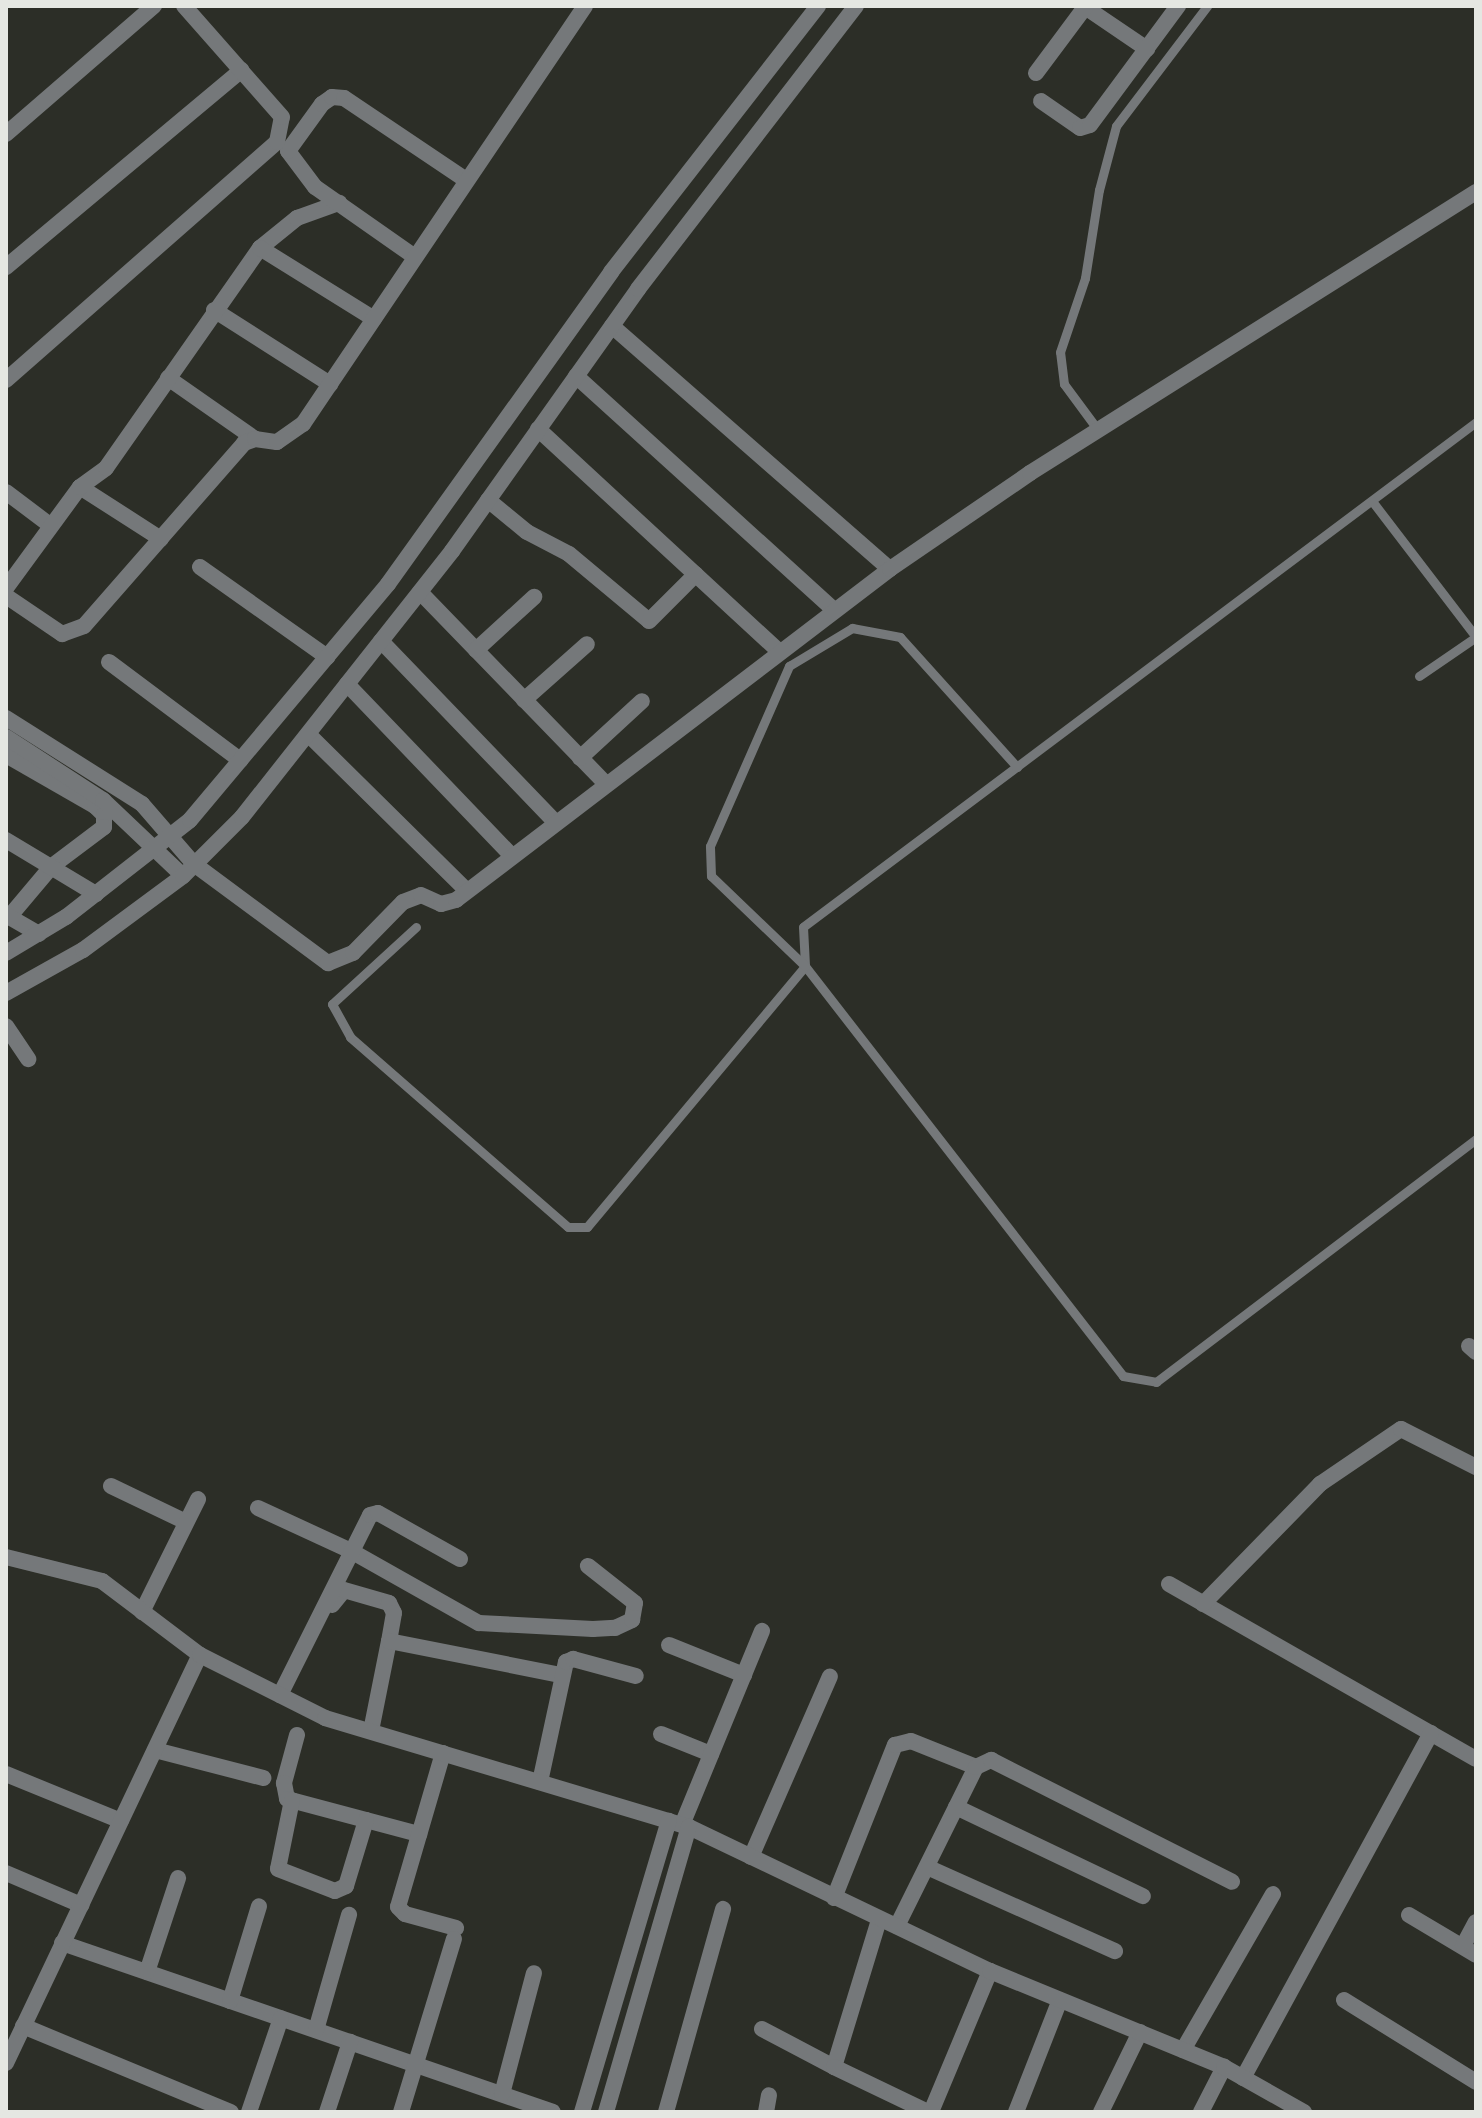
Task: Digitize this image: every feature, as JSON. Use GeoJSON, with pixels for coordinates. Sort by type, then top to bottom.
{"type":"FeatureCollection","features":[{"type":"Feature","properties":{"kind":"street"},"geometry":{"type":"LineString","coordinates":[[6,134],[154,6]]}},
{"type":"Feature","properties":{"kind":"street"},"geometry":{"type":"LineString","coordinates":[[184,6],[282,117],[282,146],[309,181],[415,257]]}},
{"type":"Feature","properties":{"kind":"street"},"geometry":{"type":"LineString","coordinates":[[168,378],[255,439],[277,442],[290,437],[330,384],[585,6]]}},
{"type":"Feature","properties":{"kind":"street"},"geometry":{"type":"LineString","coordinates":[[6,953],[96,894],[190,820],[388,584],[611,272],[818,6]]}},
{"type":"Feature","properties":{"kind":"street"},"geometry":{"type":"LineString","coordinates":[[6,993],[83,950],[189,870],[242,817],[420,592],[612,326],[856,6]]}},
{"type":"Feature","properties":{"kind":"street"},"geometry":{"type":"LineString","coordinates":[[1036,73],[1085,6],[1147,49]]}},
{"type":"Feature","properties":{"kind":"street"},"geometry":{"type":"LineString","coordinates":[[1041,101],[1074,125],[1086,127],[1178,6]]}},
{"type":"Feature","properties":{"kind":"street"},"geometry":{"type":"LineString","coordinates":[[6,267],[242,70]]}},
{"type":"Feature","properties":{"kind":"street"},"geometry":{"type":"LineString","coordinates":[[6,380],[282,146],[332,97],[344,98],[466,180]]}},
{"type":"Feature","properties":{"kind":"street"},"geometry":{"type":"LineString","coordinates":[[6,737],[103,800],[156,847],[328,963],[353,953],[403,902],[421,895],[441,904],[467,891],[833,609],[890,569],[1098,430],[1476,192]]}},
{"type":"Feature","properties":{"kind":"street"},"geometry":{"type":"LineString","coordinates":[[6,588],[80,487],[106,468],[260,248],[297,218],[339,203]]}},
{"type":"Feature","properties":{"kind":"street"},"geometry":{"type":"LineString","coordinates":[[260,248],[374,319]]}},
{"type":"Feature","properties":{"kind":"street"},"geometry":{"type":"LineString","coordinates":[[214,310],[330,384]]}},
{"type":"Feature","properties":{"kind":"street"},"geometry":{"type":"LineString","coordinates":[[612,326],[890,569]]}},
{"type":"Feature","properties":{"kind":"street"},"geometry":{"type":"LineString","coordinates":[[576,376],[833,609]]}},
{"type":"Feature","properties":{"kind":"street"},"geometry":{"type":"LineString","coordinates":[[538,429],[779,651]]}},
{"type":"Feature","properties":{"kind":"street"},"geometry":{"type":"LineString","coordinates":[[6,596],[62,634],[84,626],[101,611],[244,443],[255,439]]}},
{"type":"Feature","properties":{"kind":"street"},"geometry":{"type":"LineString","coordinates":[[80,487],[161,539]]}},
{"type":"Feature","properties":{"kind":"street"},"geometry":{"type":"LineString","coordinates":[[6,492],[50,525]]}},
{"type":"Feature","properties":{"kind":"street"},"geometry":{"type":"LineString","coordinates":[[488,500],[527,532],[569,554],[649,621],[696,574]]}},
{"type":"Feature","properties":{"kind":"street"},"geometry":{"type":"LineString","coordinates":[[200,567],[327,657]]}},
{"type":"Feature","properties":{"kind":"street"},"geometry":{"type":"LineString","coordinates":[[420,592],[606,784]]}},
{"type":"Feature","properties":{"kind":"street"},"geometry":{"type":"LineString","coordinates":[[476,650],[534,597]]}},
{"type":"Feature","properties":{"kind":"street"},"geometry":{"type":"LineString","coordinates":[[381,641],[556,823]]}},
{"type":"Feature","properties":{"kind":"street"},"geometry":{"type":"LineString","coordinates":[[524,700],[587,644]]}},
{"type":"Feature","properties":{"kind":"street"},"geometry":{"type":"LineString","coordinates":[[109,662],[240,760]]}},
{"type":"Feature","properties":{"kind":"street"},"geometry":{"type":"LineString","coordinates":[[347,684],[512,856]]}},
{"type":"Feature","properties":{"kind":"street"},"geometry":{"type":"LineString","coordinates":[[580,758],[642,701]]}},
{"type":"Feature","properties":{"kind":"street"},"geometry":{"type":"LineString","coordinates":[[6,718],[108,778],[142,804],[170,836],[189,870]]}},
{"type":"Feature","properties":{"kind":"street"},"geometry":{"type":"LineString","coordinates":[[308,734],[467,891]]}},
{"type":"Feature","properties":{"kind":"street"},"geometry":{"type":"LineString","coordinates":[[6,755],[104,815],[104,827],[98,836],[52,866],[8,916],[39,934]]}},
{"type":"Feature","properties":{"kind":"street"},"geometry":{"type":"LineString","coordinates":[[6,840],[96,894]]}},
{"type":"Feature","properties":{"kind":"street"},"geometry":{"type":"LineString","coordinates":[[6,1026],[28,1059]]}},
{"type":"Feature","properties":{"kind":"street"},"geometry":{"type":"LineString","coordinates":[[1203,1604],[1320,1484],[1401,1429],[1476,1467]]}},
{"type":"Feature","properties":{"kind":"street"},"geometry":{"type":"LineString","coordinates":[[111,1486],[186,1522]]}},
{"type":"Feature","properties":{"kind":"street"},"geometry":{"type":"LineString","coordinates":[[142,1612],[198,1499]]}},
{"type":"Feature","properties":{"kind":"street"},"geometry":{"type":"LineString","coordinates":[[258,1508],[351,1551],[479,1623],[593,1629],[615,1628],[632,1620],[635,1603],[588,1566]]}},
{"type":"Feature","properties":{"kind":"street"},"geometry":{"type":"LineString","coordinates":[[280,1695],[370,1515],[378,1513],[460,1559]]}},
{"type":"Feature","properties":{"kind":"street"},"geometry":{"type":"LineString","coordinates":[[6,1557],[102,1581],[200,1655],[325,1718],[680,1824],[990,1971],[1224,2067],[1304,2112]]}},
{"type":"Feature","properties":{"kind":"street"},"geometry":{"type":"LineString","coordinates":[[1169,1584],[1476,1759]]}},
{"type":"Feature","properties":{"kind":"street"},"geometry":{"type":"LineString","coordinates":[[323,1625],[336,1595],[344,1590],[389,1603],[394,1613],[371,1731]]}},
{"type":"Feature","properties":{"kind":"street"},"geometry":{"type":"LineString","coordinates":[[582,2112],[680,1824],[762,1631]]}},
{"type":"Feature","properties":{"kind":"street"},"geometry":{"type":"LineString","coordinates":[[389,1641],[560,1675]]}},
{"type":"Feature","properties":{"kind":"street"},"geometry":{"type":"LineString","coordinates":[[669,1645],[744,1675]]}},
{"type":"Feature","properties":{"kind":"street"},"geometry":{"type":"LineString","coordinates":[[6,2063],[200,1655]]}},
{"type":"Feature","properties":{"kind":"street"},"geometry":{"type":"LineString","coordinates":[[540,1782],[560,1675],[573,1659],[636,1676]]}},
{"type":"Feature","properties":{"kind":"street"},"geometry":{"type":"LineString","coordinates":[[751,1857],[830,1676]]}},
{"type":"Feature","properties":{"kind":"street"},"geometry":{"type":"LineString","coordinates":[[1243,2078],[1431,1733]]}},
{"type":"Feature","properties":{"kind":"street"},"geometry":{"type":"LineString","coordinates":[[661,1734],[711,1754]]}},
{"type":"Feature","properties":{"kind":"street"},"geometry":{"type":"LineString","coordinates":[[297,1735],[284,1783],[292,1800],[278,1869],[335,1891],[346,1886],[366,1820]]}},
{"type":"Feature","properties":{"kind":"street"},"geometry":{"type":"LineString","coordinates":[[834,1898],[895,1745],[911,1741],[976,1767],[1000,1761],[1232,1882]]}},
{"type":"Feature","properties":{"kind":"street"},"geometry":{"type":"LineString","coordinates":[[155,1750],[263,1778]]}},
{"type":"Feature","properties":{"kind":"street"},"geometry":{"type":"LineString","coordinates":[[401,2112],[455,1934],[405,1914],[398,1907],[443,1753]]}},
{"type":"Feature","properties":{"kind":"street"},"geometry":{"type":"LineString","coordinates":[[897,1926],[976,1767]]}},
{"type":"Feature","properties":{"kind":"street"},"geometry":{"type":"LineString","coordinates":[[6,1774],[121,1821]]}},
{"type":"Feature","properties":{"kind":"street"},"geometry":{"type":"LineString","coordinates":[[292,1800],[419,1834]]}},
{"type":"Feature","properties":{"kind":"street"},"geometry":{"type":"LineString","coordinates":[[956,1807],[1143,1896]]}},
{"type":"Feature","properties":{"kind":"street"},"geometry":{"type":"LineString","coordinates":[[606,2112],[680,1824]]}},
{"type":"Feature","properties":{"kind":"street"},"geometry":{"type":"LineString","coordinates":[[927,1867],[1115,1951]]}},
{"type":"Feature","properties":{"kind":"street"},"geometry":{"type":"LineString","coordinates":[[6,1873],[81,1905]]}},
{"type":"Feature","properties":{"kind":"street"},"geometry":{"type":"LineString","coordinates":[[147,1972],[178,1878]]}},
{"type":"Feature","properties":{"kind":"street"},"geometry":{"type":"LineString","coordinates":[[1183,2050],[1273,1894]]}},
{"type":"Feature","properties":{"kind":"street"},"geometry":{"type":"LineString","coordinates":[[230,2001],[259,1906]]}},
{"type":"Feature","properties":{"kind":"street"},"geometry":{"type":"LineString","coordinates":[[666,2112],[723,1909]]}},
{"type":"Feature","properties":{"kind":"street"},"geometry":{"type":"LineString","coordinates":[[316,2030],[349,1915]]}},
{"type":"Feature","properties":{"kind":"street"},"geometry":{"type":"LineString","coordinates":[[1409,1915],[1470,1950],[1476,1922]]}},
{"type":"Feature","properties":{"kind":"street"},"geometry":{"type":"LineString","coordinates":[[834,2067],[879,1920]]}},
{"type":"Feature","properties":{"kind":"street"},"geometry":{"type":"LineString","coordinates":[[62,1943],[553,2112]]}},
{"type":"Feature","properties":{"kind":"street"},"geometry":{"type":"LineString","coordinates":[[762,2029],[930,2112],[990,1971]]}},
{"type":"Feature","properties":{"kind":"street"},"geometry":{"type":"LineString","coordinates":[[502,2094],[534,1973]]}},
{"type":"Feature","properties":{"kind":"street"},"geometry":{"type":"LineString","coordinates":[[1016,2112],[1060,2000]]}},
{"type":"Feature","properties":{"kind":"street"},"geometry":{"type":"LineString","coordinates":[[1344,2000],[1476,2082]]}},
{"type":"Feature","properties":{"kind":"street"},"geometry":{"type":"LineString","coordinates":[[249,2112],[281,2018]]}},
{"type":"Feature","properties":{"kind":"street"},"geometry":{"type":"LineString","coordinates":[[23,2026],[231,2112]]}},
{"type":"Feature","properties":{"kind":"street"},"geometry":{"type":"LineString","coordinates":[[1101,2112],[1140,2032]]}},
{"type":"Feature","properties":{"kind":"street"},"geometry":{"type":"LineString","coordinates":[[327,2112],[350,2042]]}},
{"type":"Feature","properties":{"kind":"street"},"geometry":{"type":"LineString","coordinates":[[1201,2112],[1224,2067]]}},
{"type":"Feature","properties":{"kind":"lane"},"geometry":{"type":"LineString","coordinates":[[1098,430],[1064,384],[1060,352],[1085,278],[1099,190],[1116,126],[1207,6]]}},
{"type":"Feature","properties":{"kind":"lane"},"geometry":{"type":"LineString","coordinates":[[416,927],[332,1004],[350,1037],[568,1227],[587,1227],[805,966],[803,927],[1476,422]]}},
{"type":"Feature","properties":{"kind":"lane"},"geometry":{"type":"LineString","coordinates":[[1372,501],[1476,637],[1419,676]]}},
{"type":"Feature","properties":{"kind":"lane"},"geometry":{"type":"LineString","coordinates":[[1017,767],[900,637],[852,628],[789,666],[710,846],[711,876],[805,966],[1123,1376],[1156,1382],[1476,1139]]}}]}
